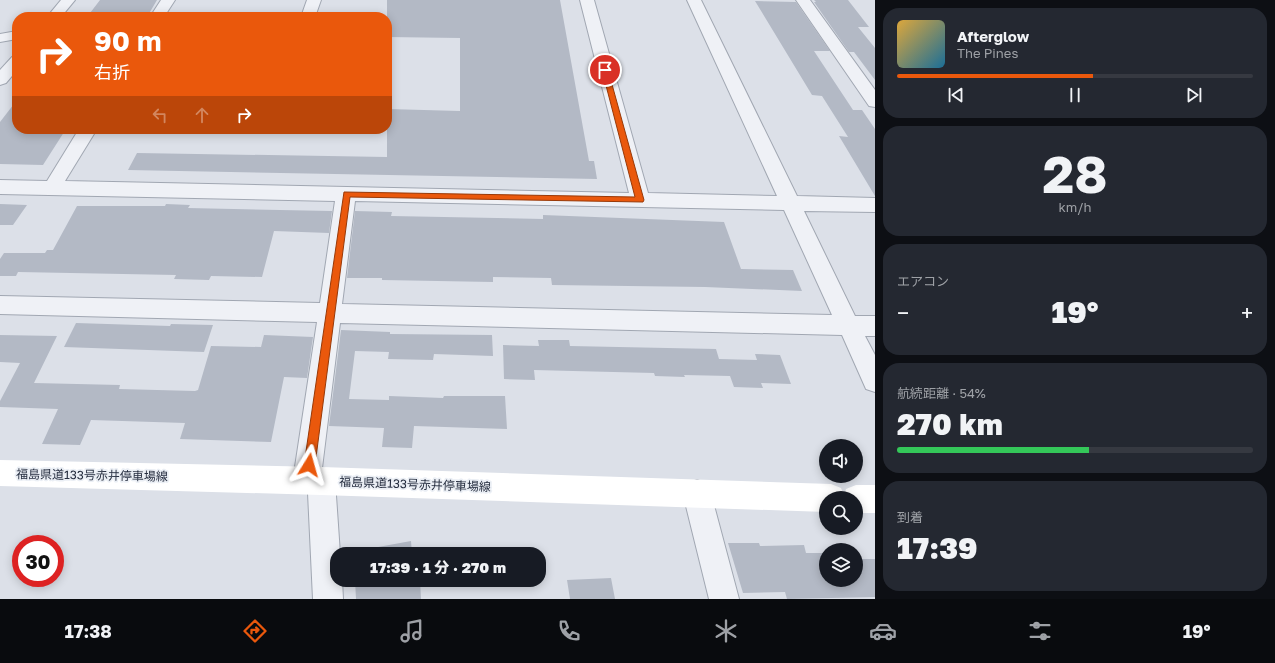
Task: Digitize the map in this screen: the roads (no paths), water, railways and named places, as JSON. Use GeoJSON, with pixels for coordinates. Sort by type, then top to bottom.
{"type":"FeatureCollection","features":[{"type":"Feature","properties":{"kind":"main road","name":"福島県道133号赤井停車場線"},"geometry":{"type":"LineString","coordinates":[[0,473],[314,480],[819,498]]}},
{"type":"Feature","properties":{"kind":"main road"},"geometry":{"type":"LineString","coordinates":[[863,499],[875,500]]}},
{"type":"Feature","properties":{"kind":"street"},"geometry":{"type":"LineString","coordinates":[[58,12],[68,0]]}},
{"type":"Feature","properties":{"kind":"street"},"geometry":{"type":"LineString","coordinates":[[160,12],[168,0]]}},
{"type":"Feature","properties":{"kind":"street"},"geometry":{"type":"LineString","coordinates":[[310,12],[314,0]]}},
{"type":"Feature","properties":{"kind":"street"},"geometry":{"type":"LineString","coordinates":[[587,0],[640,200]]}},
{"type":"Feature","properties":{"kind":"street"},"geometry":{"type":"LineString","coordinates":[[694,0],[875,381]]}},
{"type":"Feature","properties":{"kind":"street"},"geometry":{"type":"LineString","coordinates":[[803,0],[875,102]]}},
{"type":"Feature","properties":{"kind":"street"},"geometry":{"type":"LineString","coordinates":[[0,38],[12,36]]}},
{"type":"Feature","properties":{"kind":"street"},"geometry":{"type":"LineString","coordinates":[[0,80],[12,66]]}},
{"type":"Feature","properties":{"kind":"street"},"geometry":{"type":"LineString","coordinates":[[52,188],[85,134]]}},
{"type":"Feature","properties":{"kind":"street"},"geometry":{"type":"LineString","coordinates":[[0,187],[875,205]]}},
{"type":"Feature","properties":{"kind":"street"},"geometry":{"type":"LineString","coordinates":[[328,599],[314,480],[330,312],[346,194]]}},
{"type":"Feature","properties":{"kind":"street"},"geometry":{"type":"LineString","coordinates":[[0,305],[875,326]]}},
{"type":"Feature","properties":{"kind":"street"},"geometry":{"type":"LineString","coordinates":[[697,494],[724,599]]}}]}
